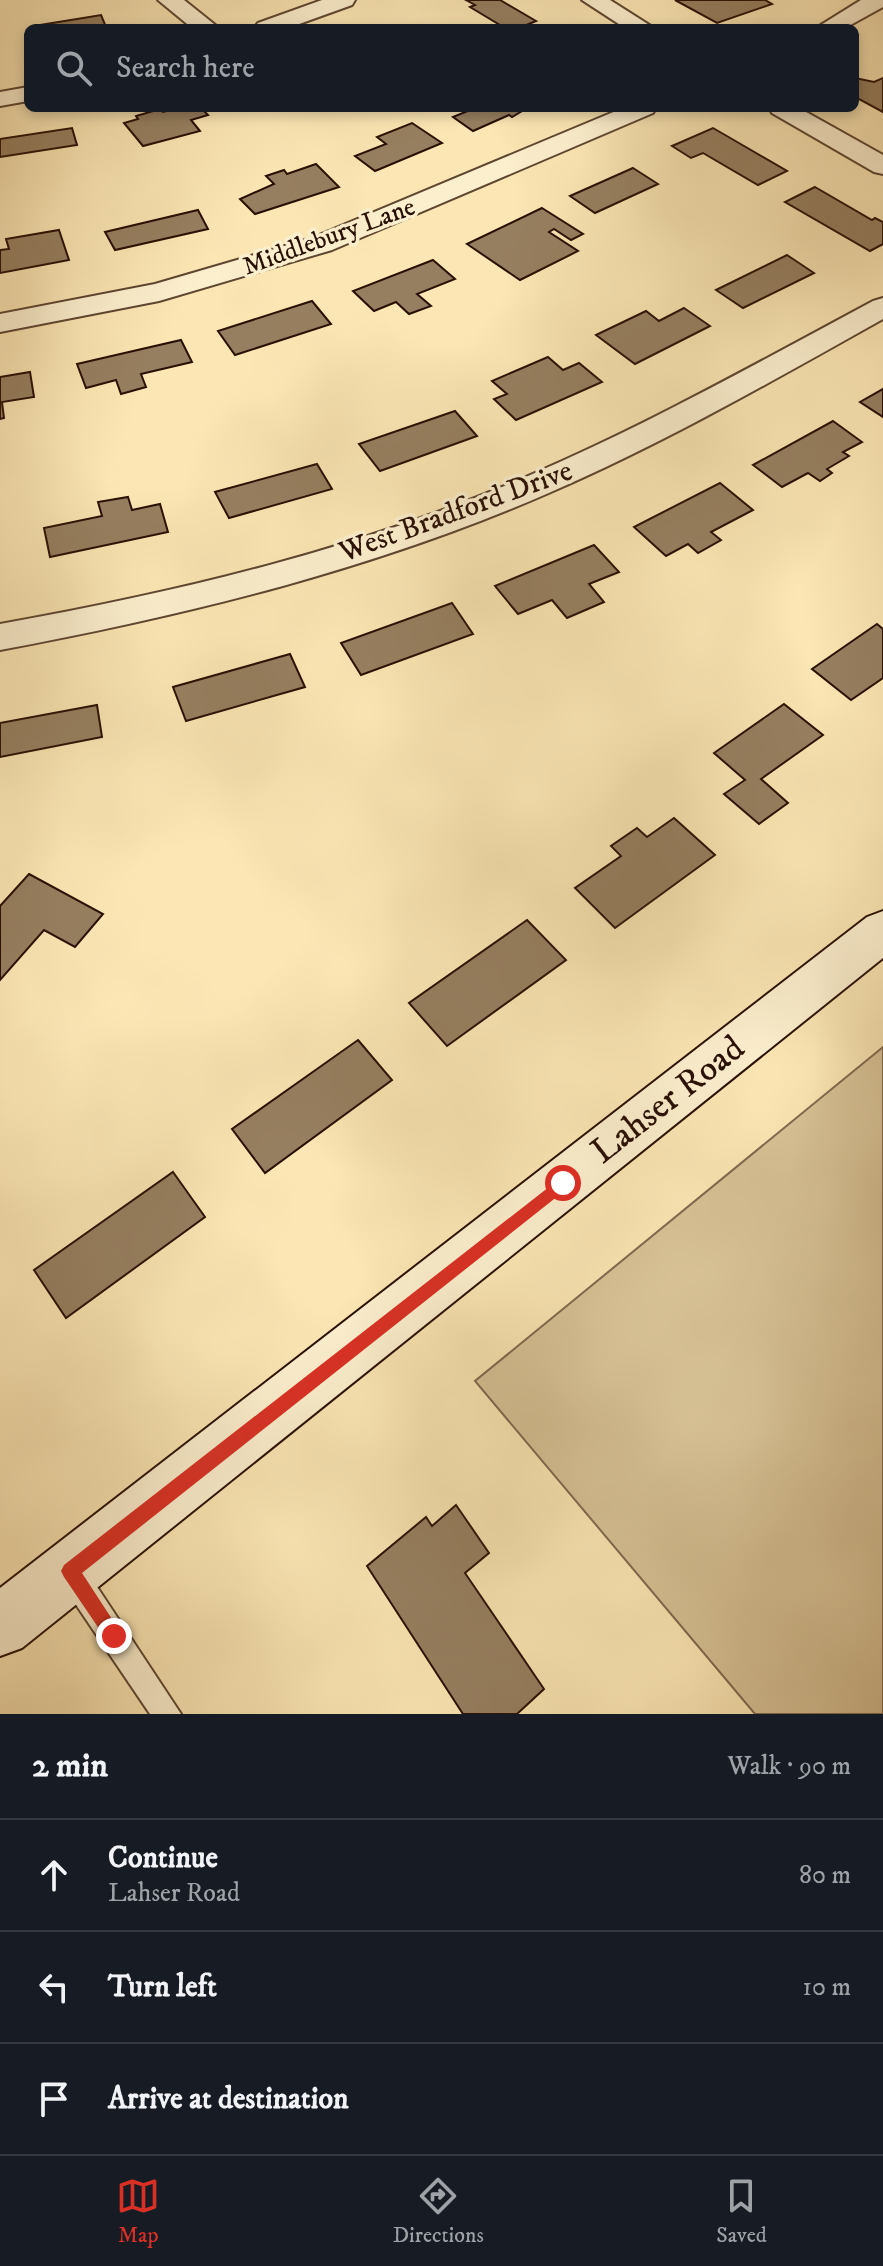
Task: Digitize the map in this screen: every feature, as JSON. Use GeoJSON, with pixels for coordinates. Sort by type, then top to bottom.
{"type":"FeatureCollection","features":[{"type":"Feature","properties":{"kind":"street"},"geometry":{"type":"LineString","coordinates":[[169,0],[202,24]]}},
{"type":"Feature","properties":{"kind":"street"},"geometry":{"type":"LineString","coordinates":[[277,24],[344,0]]}},
{"type":"Feature","properties":{"kind":"street"},"geometry":{"type":"LineString","coordinates":[[593,0],[635,24]]}},
{"type":"Feature","properties":{"kind":"street"},"geometry":{"type":"LineString","coordinates":[[835,24],[878,0]]}},
{"type":"Feature","properties":{"kind":"street"},"geometry":{"type":"LineString","coordinates":[[0,99],[24,95]]}},
{"type":"Feature","properties":{"kind":"street","name":"Middlebury Lane"},"geometry":{"type":"LineString","coordinates":[[0,323],[159,292],[322,244],[635,112]]}},
{"type":"Feature","properties":{"kind":"street"},"geometry":{"type":"LineString","coordinates":[[788,112],[883,166]]}},
{"type":"Feature","properties":{"kind":"street","name":"West Bradford Drive"},"geometry":{"type":"LineString","coordinates":[[0,637],[84,623],[257,581],[440,523],[612,452],[883,307]]}},
{"type":"Feature","properties":{"kind":"street","name":"Lahser Road"},"geometry":{"type":"LineString","coordinates":[[0,1626],[883,931]]}},
{"type":"Feature","properties":{"kind":"lane"},"geometry":{"type":"LineString","coordinates":[[70,1571],[167,1714]]}},
{"type":"Feature","properties":{"kind":"shaded area"},"geometry":{"type":"Polygon","coordinates":[[[883,1047],[883,1714],[755,1714],[475,1381],[883,1047]]]}},
{"type":"Feature","properties":{"kind":"building"},"geometry":{"type":"Polygon","coordinates":[[[466,0],[500,0],[536,21],[529,24],[498,24],[470,7],[475,5],[466,0]]]}},
{"type":"Feature","properties":{"kind":"building"},"geometry":{"type":"Polygon","coordinates":[[[675,0],[765,0],[772,4],[717,23],[675,0]]]}},
{"type":"Feature","properties":{"kind":"building"},"geometry":{"type":"Polygon","coordinates":[[[101,15],[105,24],[46,24],[101,15]]]}},
{"type":"Feature","properties":{"kind":"building"},"geometry":{"type":"Polygon","coordinates":[[[883,78],[883,112],[859,99],[859,79],[874,82],[883,78]]]}},
{"type":"Feature","properties":{"kind":"building"},"geometry":{"type":"Polygon","coordinates":[[[150,112],[205,112],[208,115],[191,120],[200,131],[143,146],[124,123],[138,119],[136,116],[150,112]]]}},
{"type":"Feature","properties":{"kind":"building"},"geometry":{"type":"Polygon","coordinates":[[[465,112],[520,112],[473,131],[453,117],[465,112]]]}},
{"type":"Feature","properties":{"kind":"building"},"geometry":{"type":"Polygon","coordinates":[[[412,123],[442,143],[375,171],[355,156],[386,144],[377,137],[412,123]]]}},
{"type":"Feature","properties":{"kind":"building"},"geometry":{"type":"Polygon","coordinates":[[[72,128],[77,145],[0,157],[0,139],[72,128]]]}},
{"type":"Feature","properties":{"kind":"building"},"geometry":{"type":"Polygon","coordinates":[[[713,128],[787,171],[758,185],[703,153],[691,158],[672,146],[713,128]]]}},
{"type":"Feature","properties":{"kind":"building"},"geometry":{"type":"Polygon","coordinates":[[[316,164],[339,187],[255,214],[240,199],[274,184],[266,176],[284,170],[287,174],[316,164]]]}},
{"type":"Feature","properties":{"kind":"building"},"geometry":{"type":"Polygon","coordinates":[[[633,168],[658,184],[595,213],[570,196],[633,168]]]}},
{"type":"Feature","properties":{"kind":"building"},"geometry":{"type":"Polygon","coordinates":[[[815,187],[872,220],[875,218],[883,222],[883,244],[870,251],[785,202],[815,187]]]}},
{"type":"Feature","properties":{"kind":"building"},"geometry":{"type":"Polygon","coordinates":[[[542,208],[583,234],[571,240],[554,229],[549,232],[578,251],[520,280],[467,244],[542,208]]]}},
{"type":"Feature","properties":{"kind":"building"},"geometry":{"type":"Polygon","coordinates":[[[198,210],[208,229],[115,250],[105,232],[198,210]]]}},
{"type":"Feature","properties":{"kind":"building"},"geometry":{"type":"Polygon","coordinates":[[[59,230],[69,260],[0,273],[0,250],[9,249],[6,239],[59,230]]]}},
{"type":"Feature","properties":{"kind":"building"},"geometry":{"type":"Polygon","coordinates":[[[787,255],[814,273],[743,308],[716,290],[787,255]]]}},
{"type":"Feature","properties":{"kind":"building"},"geometry":{"type":"Polygon","coordinates":[[[433,260],[455,279],[417,294],[431,306],[409,314],[396,302],[374,311],[353,291],[433,260]]]}},
{"type":"Feature","properties":{"kind":"building"},"geometry":{"type":"Polygon","coordinates":[[[312,301],[331,324],[235,355],[218,331],[312,301]]]}},
{"type":"Feature","properties":{"kind":"building"},"geometry":{"type":"Polygon","coordinates":[[[684,308],[710,326],[635,364],[596,335],[646,311],[659,321],[684,308]]]}},
{"type":"Feature","properties":{"kind":"building"},"geometry":{"type":"Polygon","coordinates":[[[181,340],[192,362],[141,374],[146,387],[121,394],[116,380],[86,388],[77,364],[181,340]]]}},
{"type":"Feature","properties":{"kind":"building"},"geometry":{"type":"Polygon","coordinates":[[[548,357],[563,370],[579,363],[602,382],[516,420],[494,399],[507,394],[492,381],[548,357]]]}},
{"type":"Feature","properties":{"kind":"building"},"geometry":{"type":"Polygon","coordinates":[[[30,372],[34,397],[2,402],[4,418],[0,419],[0,377],[30,372]]]}},
{"type":"Feature","properties":{"kind":"building"},"geometry":{"type":"Polygon","coordinates":[[[883,389],[883,417],[860,402],[883,389]]]}},
{"type":"Feature","properties":{"kind":"building"},"geometry":{"type":"Polygon","coordinates":[[[455,411],[477,436],[380,471],[359,444],[455,411]]]}},
{"type":"Feature","properties":{"kind":"building"},"geometry":{"type":"Polygon","coordinates":[[[833,421],[862,442],[843,452],[849,456],[827,469],[832,473],[820,481],[808,473],[782,487],[753,465],[833,421]]]}},
{"type":"Feature","properties":{"kind":"building"},"geometry":{"type":"Polygon","coordinates":[[[317,464],[332,489],[229,518],[215,492],[317,464]]]}},
{"type":"Feature","properties":{"kind":"building"},"geometry":{"type":"Polygon","coordinates":[[[720,483],[753,510],[711,532],[721,540],[698,553],[688,544],[666,556],[634,527],[720,483]]]}},
{"type":"Feature","properties":{"kind":"building"},"geometry":{"type":"Polygon","coordinates":[[[128,497],[132,510],[160,504],[168,532],[50,557],[44,528],[102,516],[98,502],[128,497]]]}},
{"type":"Feature","properties":{"kind":"building"},"geometry":{"type":"Polygon","coordinates":[[[594,545],[619,572],[589,584],[604,602],[567,618],[552,600],[518,614],[495,586],[594,545]]]}},
{"type":"Feature","properties":{"kind":"building"},"geometry":{"type":"Polygon","coordinates":[[[452,603],[473,634],[361,675],[341,643],[452,603]]]}},
{"type":"Feature","properties":{"kind":"building"},"geometry":{"type":"Polygon","coordinates":[[[877,624],[883,629],[883,678],[851,700],[812,669],[877,624]]]}},
{"type":"Feature","properties":{"kind":"building"},"geometry":{"type":"Polygon","coordinates":[[[290,654],[305,687],[186,721],[173,687],[290,654]]]}},
{"type":"Feature","properties":{"kind":"building"},"geometry":{"type":"Polygon","coordinates":[[[784,704],[823,735],[761,779],[788,803],[759,824],[724,794],[745,780],[714,753],[784,704]]]}},
{"type":"Feature","properties":{"kind":"building"},"geometry":{"type":"Polygon","coordinates":[[[97,705],[102,737],[0,757],[0,723],[97,705]]]}},
{"type":"Feature","properties":{"kind":"building"},"geometry":{"type":"Polygon","coordinates":[[[674,818],[715,855],[615,928],[575,888],[621,856],[611,846],[637,828],[647,837],[674,818]]]}},
{"type":"Feature","properties":{"kind":"building"},"geometry":{"type":"Polygon","coordinates":[[[29,874],[103,914],[75,947],[44,930],[0,980],[0,906],[29,874]]]}},
{"type":"Feature","properties":{"kind":"building"},"geometry":{"type":"Polygon","coordinates":[[[527,920],[566,960],[447,1046],[409,1003],[527,920]]]}},
{"type":"Feature","properties":{"kind":"building"},"geometry":{"type":"Polygon","coordinates":[[[358,1040],[392,1080],[265,1173],[232,1129],[358,1040]]]}},
{"type":"Feature","properties":{"kind":"building"},"geometry":{"type":"Polygon","coordinates":[[[173,1172],[205,1217],[66,1318],[34,1270],[173,1172]]]}},
{"type":"Feature","properties":{"kind":"building"},"geometry":{"type":"Polygon","coordinates":[[[456,1505],[489,1553],[465,1573],[544,1689],[517,1714],[463,1714],[367,1566],[426,1517],[432,1526],[456,1505]]]}},
{"type":"Feature","properties":{"kind":"route"},"geometry":{"type":"LineString","coordinates":[[114,1636],[70,1571],[563,1183]]}}]}
